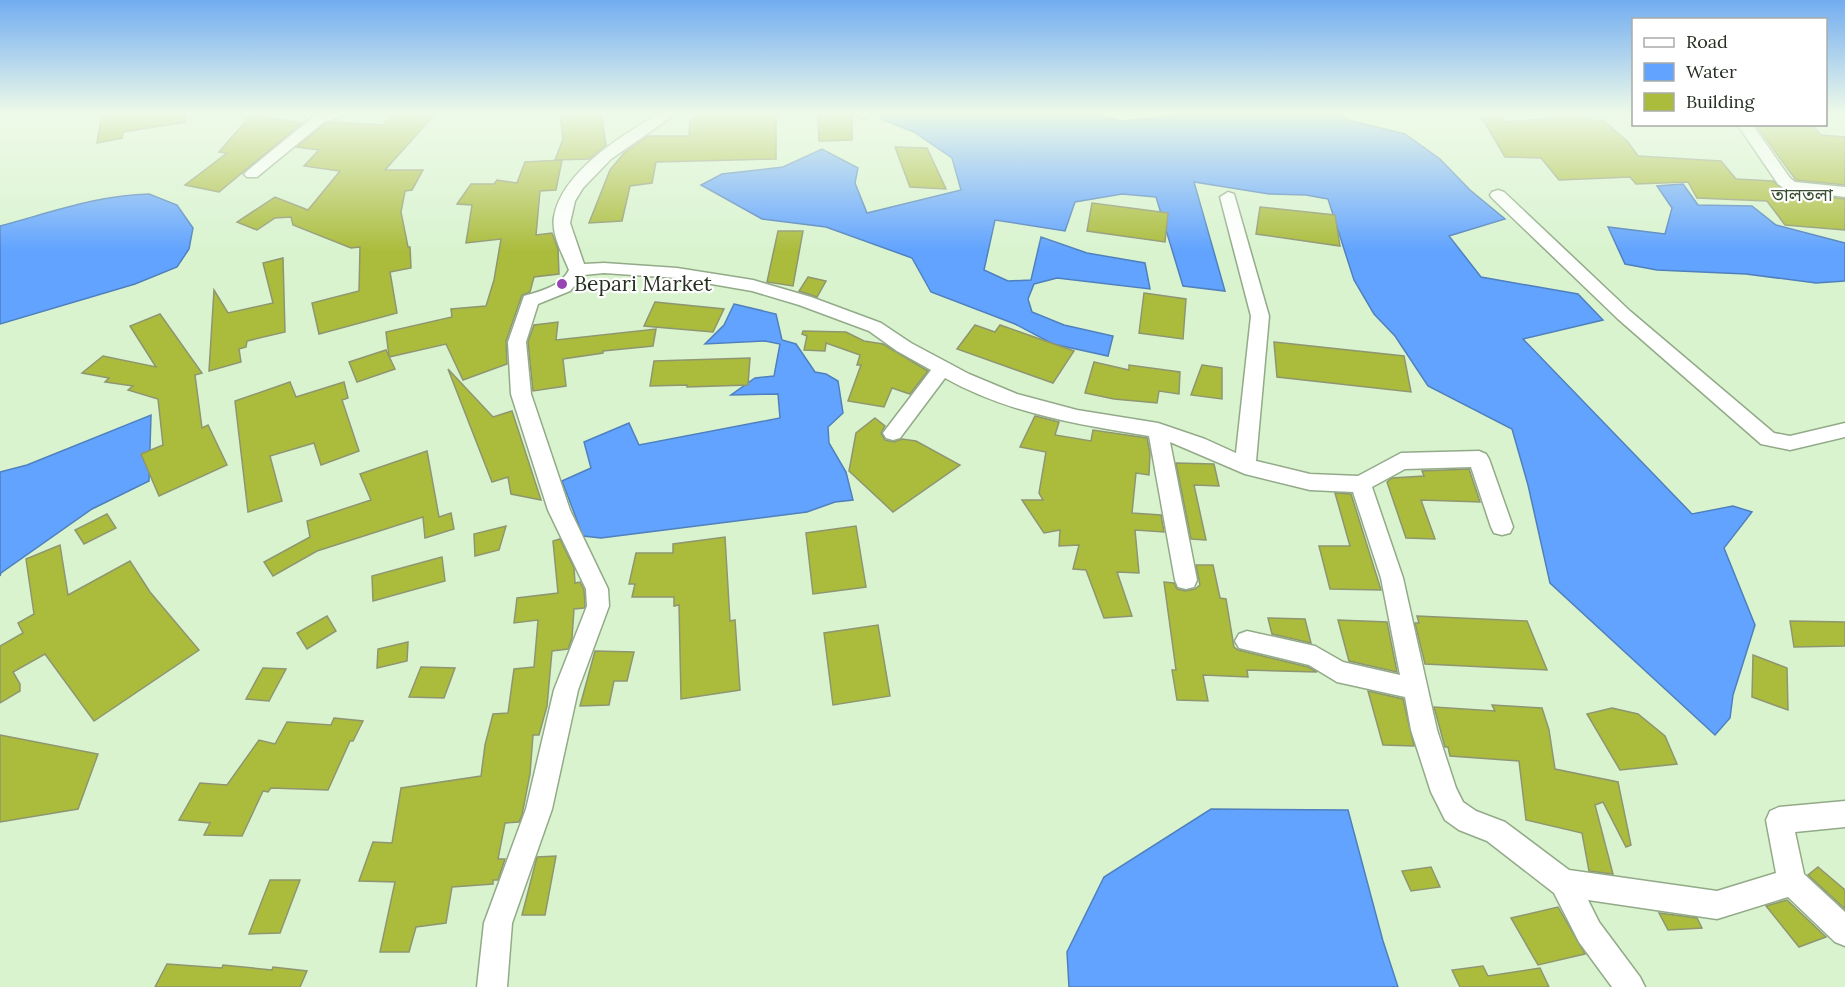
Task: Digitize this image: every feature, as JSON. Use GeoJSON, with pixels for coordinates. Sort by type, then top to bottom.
{"type":"FeatureCollection","features":[{"type":"Feature","properties":{"kind":"street"},"geometry":{"type":"LineString","coordinates":[[252,174],[271,159]]}},
{"type":"Feature","properties":{"kind":"street"},"geometry":{"type":"LineString","coordinates":[[492,987],[498,923],[539,809],[566,690],[598,606],[597,589],[559,510],[538,452],[519,383],[517,342],[530,300],[572,283],[578,270],[568,247],[562,218],[572,190],[604,159]]}},
{"type":"Feature","properties":{"kind":"street"},"geometry":{"type":"LineString","coordinates":[[1769,159],[1784,181],[1791,186],[1845,192]]}},
{"type":"Feature","properties":{"kind":"street"},"geometry":{"type":"LineString","coordinates":[[1498,195],[1624,315],[1768,439],[1790,443],[1845,430]]}},
{"type":"Feature","properties":{"kind":"street"},"geometry":{"type":"LineString","coordinates":[[1228,197],[1260,316],[1245,466]]}},
{"type":"Feature","properties":{"kind":"street"},"geometry":{"type":"LineString","coordinates":[[578,270],[604,268],[677,273],[753,286],[805,301],[875,327],[962,379],[1011,399],[1077,417],[1158,430],[1198,444],[1245,466],[1310,482],[1360,484],[1401,461],[1479,459],[1502,527]]}},
{"type":"Feature","properties":{"kind":"street"},"geometry":{"type":"LineString","coordinates":[[893,433],[943,368]]}},
{"type":"Feature","properties":{"kind":"street"},"geometry":{"type":"LineString","coordinates":[[1158,430],[1186,580]]}},
{"type":"Feature","properties":{"kind":"street"},"geometry":{"type":"LineString","coordinates":[[1360,484],[1392,578],[1424,730],[1444,792],[1454,811],[1468,821],[1496,831],[1564,883],[1589,932],[1630,987]]}},
{"type":"Feature","properties":{"kind":"street"},"geometry":{"type":"LineString","coordinates":[[1247,641],[1315,656],[1337,671],[1415,689]]}},
{"type":"Feature","properties":{"kind":"street"},"geometry":{"type":"LineString","coordinates":[[1845,814],[1779,820],[1792,882],[1845,932]]}},
{"type":"Feature","properties":{"kind":"street"},"geometry":{"type":"LineString","coordinates":[[1564,883],[1717,905],[1792,882]]}},
{"type":"Feature","properties":{"kind":"water"},"geometry":{"type":"Polygon","coordinates":[[[800,159],[841,159],[858,168],[855,183],[867,213],[961,190],[952,159],[1440,159],[1470,190],[1505,219],[1449,236],[1481,277],[1578,294],[1603,320],[1523,339],[1692,514],[1733,506],[1752,512],[1724,548],[1755,625],[1733,695],[1730,718],[1715,735],[1550,583],[1528,485],[1512,429],[1428,386],[1395,336],[1374,314],[1354,280],[1328,199],[1306,195],[1269,194],[1194,182],[1225,291],[1183,286],[1156,197],[1122,194],[1075,202],[1065,231],[995,220],[984,270],[1008,281],[1031,280],[1041,237],[1087,253],[1145,263],[1150,289],[1057,278],[1034,284],[1028,299],[1032,312],[1064,325],[1113,336],[1108,356],[1053,344],[1015,324],[931,292],[912,258],[826,227],[762,219],[701,185],[722,174],[783,167],[800,159]]]}},
{"type":"Feature","properties":{"kind":"water"},"geometry":{"type":"Polygon","coordinates":[[[1683,184],[1698,205],[1752,206],[1776,225],[1845,243],[1845,281],[1816,283],[1746,274],[1657,270],[1625,264],[1608,227],[1665,234],[1672,208],[1657,186],[1683,184]]]}},
{"type":"Feature","properties":{"kind":"water"},"geometry":{"type":"Polygon","coordinates":[[[149,194],[177,205],[193,228],[189,249],[177,267],[135,284],[0,324],[0,226],[92,201],[149,194]]]}},
{"type":"Feature","properties":{"kind":"water"},"geometry":{"type":"Polygon","coordinates":[[[734,304],[776,314],[782,340],[796,344],[815,372],[826,374],[838,381],[843,413],[828,427],[829,443],[846,472],[853,500],[835,502],[807,512],[601,538],[583,536],[562,481],[591,468],[584,442],[629,423],[639,445],[780,418],[778,394],[731,395],[755,378],[774,376],[780,344],[765,341],[705,344],[724,325],[734,304]]]}},
{"type":"Feature","properties":{"kind":"water"},"geometry":{"type":"Polygon","coordinates":[[[151,415],[149,481],[92,509],[1,573],[0,576],[0,472],[27,465],[151,415]]]}},
{"type":"Feature","properties":{"kind":"water"},"geometry":{"type":"Polygon","coordinates":[[[1211,809],[1348,810],[1383,941],[1398,987],[1069,987],[1067,952],[1104,877],[1211,809]]]}},
{"type":"Feature","properties":{"kind":"building"},"geometry":{"type":"Polygon","coordinates":[[[219,159],[259,159],[219,192],[185,185],[219,159]]]}},
{"type":"Feature","properties":{"kind":"building"},"geometry":{"type":"Polygon","coordinates":[[[311,159],[395,159],[385,170],[423,170],[412,190],[405,191],[401,212],[408,247],[410,247],[411,268],[390,272],[397,313],[319,334],[312,303],[359,291],[360,247],[351,248],[293,225],[291,217],[275,218],[257,230],[237,222],[275,197],[308,210],[340,171],[304,166],[311,159]]]}},
{"type":"Feature","properties":{"kind":"building"},"geometry":{"type":"Polygon","coordinates":[[[619,159],[774,159],[656,162],[652,183],[630,186],[622,221],[589,223],[610,170],[619,159]]]}},
{"type":"Feature","properties":{"kind":"building"},"geometry":{"type":"Polygon","coordinates":[[[900,159],[932,159],[946,189],[910,187],[900,159]]]}},
{"type":"Feature","properties":{"kind":"building"},"geometry":{"type":"Polygon","coordinates":[[[1542,159],[1721,161],[1736,179],[1773,181],[1785,191],[1845,199],[1845,230],[1785,225],[1767,201],[1697,198],[1688,182],[1636,184],[1630,177],[1559,180],[1542,159]]]}},
{"type":"Feature","properties":{"kind":"building"},"geometry":{"type":"Polygon","coordinates":[[[1781,159],[1845,159],[1845,185],[1796,180],[1781,159]]]}},
{"type":"Feature","properties":{"kind":"building"},"geometry":{"type":"Polygon","coordinates":[[[562,160],[556,190],[540,191],[536,235],[552,233],[558,249],[559,274],[534,277],[530,292],[522,295],[506,341],[507,364],[463,380],[446,344],[389,357],[386,332],[452,317],[451,309],[486,306],[494,280],[501,239],[466,243],[472,205],[457,204],[471,184],[494,184],[497,180],[517,183],[525,162],[562,160]]]}},
{"type":"Feature","properties":{"kind":"building"},"geometry":{"type":"Polygon","coordinates":[[[1092,203],[1168,213],[1165,242],[1087,231],[1092,203]]]}},
{"type":"Feature","properties":{"kind":"building"},"geometry":{"type":"Polygon","coordinates":[[[1260,207],[1335,215],[1340,246],[1256,234],[1260,207]]]}},
{"type":"Feature","properties":{"kind":"building"},"geometry":{"type":"Polygon","coordinates":[[[778,231],[803,231],[793,286],[767,282],[778,231]]]}},
{"type":"Feature","properties":{"kind":"building"},"geometry":{"type":"Polygon","coordinates":[[[283,258],[285,332],[247,341],[246,347],[239,349],[241,362],[209,371],[214,290],[228,313],[273,303],[263,263],[283,258]]]}},
{"type":"Feature","properties":{"kind":"building"},"geometry":{"type":"Polygon","coordinates":[[[808,277],[826,281],[817,297],[799,291],[808,277]]]}},
{"type":"Feature","properties":{"kind":"building"},"geometry":{"type":"Polygon","coordinates":[[[1144,293],[1186,299],[1183,339],[1139,333],[1144,293]]]}},
{"type":"Feature","properties":{"kind":"building"},"geometry":{"type":"Polygon","coordinates":[[[655,302],[724,309],[713,332],[644,326],[655,302]]]}},
{"type":"Feature","properties":{"kind":"building"},"geometry":{"type":"Polygon","coordinates":[[[160,314],[202,373],[195,375],[202,428],[208,425],[227,465],[159,496],[141,454],[163,445],[158,399],[128,390],[133,386],[105,382],[109,378],[82,373],[103,356],[156,367],[130,326],[160,314]]]}},
{"type":"Feature","properties":{"kind":"building"},"geometry":{"type":"Polygon","coordinates":[[[558,322],[556,340],[656,329],[653,346],[603,351],[603,353],[563,359],[566,386],[533,391],[528,342],[534,325],[558,322]]]}},
{"type":"Feature","properties":{"kind":"building"},"geometry":{"type":"Polygon","coordinates":[[[975,325],[995,332],[1000,325],[1074,351],[1053,383],[957,349],[975,325]]]}},
{"type":"Feature","properties":{"kind":"building"},"geometry":{"type":"Polygon","coordinates":[[[803,331],[846,332],[864,341],[883,344],[928,371],[910,394],[892,388],[884,407],[848,401],[861,365],[857,365],[860,355],[826,343],[825,351],[804,350],[807,336],[802,334],[803,331]]]}},
{"type":"Feature","properties":{"kind":"building"},"geometry":{"type":"Polygon","coordinates":[[[1274,342],[1404,356],[1411,392],[1277,377],[1274,342]]]}},
{"type":"Feature","properties":{"kind":"building"},"geometry":{"type":"Polygon","coordinates":[[[386,350],[395,369],[357,382],[349,362],[386,350]]]}},
{"type":"Feature","properties":{"kind":"building"},"geometry":{"type":"Polygon","coordinates":[[[750,358],[748,385],[650,386],[654,361],[750,358]]]}},
{"type":"Feature","properties":{"kind":"building"},"geometry":{"type":"Polygon","coordinates":[[[1094,362],[1129,370],[1129,365],[1180,372],[1179,394],[1159,391],[1157,403],[1114,399],[1085,393],[1094,362]]]}},
{"type":"Feature","properties":{"kind":"building"},"geometry":{"type":"Polygon","coordinates":[[[1202,365],[1222,368],[1222,399],[1191,395],[1202,365]]]}},
{"type":"Feature","properties":{"kind":"building"},"geometry":{"type":"Polygon","coordinates":[[[448,369],[493,417],[512,411],[541,500],[511,494],[508,477],[492,482],[448,369]]]}},
{"type":"Feature","properties":{"kind":"building"},"geometry":{"type":"Polygon","coordinates":[[[290,382],[296,397],[344,382],[348,398],[342,400],[359,451],[321,465],[314,443],[270,456],[282,501],[248,512],[235,401],[290,382]]]}},
{"type":"Feature","properties":{"kind":"building"},"geometry":{"type":"Polygon","coordinates":[[[1035,416],[1059,422],[1055,435],[1091,441],[1093,430],[1147,438],[1150,453],[1149,475],[1136,473],[1132,513],[1161,515],[1164,532],[1135,530],[1139,573],[1117,572],[1132,616],[1104,618],[1086,570],[1073,569],[1079,545],[1059,546],[1060,530],[1044,533],[1022,500],[1043,500],[1039,493],[1046,452],[1020,447],[1035,416]]]}},
{"type":"Feature","properties":{"kind":"building"},"geometry":{"type":"Polygon","coordinates":[[[875,418],[885,426],[881,433],[885,440],[916,441],[960,465],[893,512],[849,471],[856,433],[875,418]]]}},
{"type":"Feature","properties":{"kind":"building"},"geometry":{"type":"Polygon","coordinates":[[[427,451],[439,517],[451,513],[454,529],[425,538],[423,517],[317,551],[273,576],[264,562],[310,537],[307,521],[371,500],[360,474],[427,451]]]}},
{"type":"Feature","properties":{"kind":"building"},"geometry":{"type":"Polygon","coordinates":[[[1176,463],[1214,464],[1219,486],[1194,485],[1206,540],[1191,539],[1176,463]]]}},
{"type":"Feature","properties":{"kind":"building"},"geometry":{"type":"Polygon","coordinates":[[[1469,469],[1480,502],[1421,500],[1435,539],[1406,538],[1387,482],[1392,478],[1424,476],[1422,471],[1469,469]]]}},
{"type":"Feature","properties":{"kind":"building"},"geometry":{"type":"Polygon","coordinates":[[[1335,493],[1351,494],[1381,590],[1330,589],[1319,546],[1350,546],[1335,493]]]}},
{"type":"Feature","properties":{"kind":"building"},"geometry":{"type":"Polygon","coordinates":[[[107,514],[116,528],[84,544],[75,530],[107,514]]]}},
{"type":"Feature","properties":{"kind":"building"},"geometry":{"type":"Polygon","coordinates":[[[506,526],[499,550],[475,556],[474,534],[506,526]]]}},
{"type":"Feature","properties":{"kind":"building"},"geometry":{"type":"Polygon","coordinates":[[[856,526],[866,587],[813,594],[806,533],[856,526]]]}},
{"type":"Feature","properties":{"kind":"building"},"geometry":{"type":"Polygon","coordinates":[[[725,537],[730,621],[735,620],[740,690],[681,699],[679,605],[674,606],[674,597],[632,597],[635,584],[629,584],[636,553],[673,553],[673,544],[725,537]]]}},
{"type":"Feature","properties":{"kind":"building"},"geometry":{"type":"Polygon","coordinates":[[[560,539],[574,568],[575,583],[580,582],[584,590],[585,606],[574,609],[572,638],[568,649],[552,651],[547,706],[539,735],[533,735],[530,774],[522,815],[519,822],[505,823],[498,859],[505,859],[498,880],[493,880],[493,884],[452,887],[446,923],[416,927],[409,952],[380,952],[395,882],[359,881],[373,842],[392,843],[401,788],[481,776],[485,745],[493,714],[508,713],[514,669],[534,667],[538,620],[514,623],[517,598],[558,593],[553,541],[560,539]]]}},
{"type":"Feature","properties":{"kind":"building"},"geometry":{"type":"Polygon","coordinates":[[[60,545],[68,595],[130,561],[150,592],[199,650],[94,721],[45,654],[13,672],[20,684],[20,691],[0,703],[0,646],[23,633],[18,623],[34,614],[26,559],[60,545]]]}},
{"type":"Feature","properties":{"kind":"building"},"geometry":{"type":"Polygon","coordinates":[[[442,557],[445,581],[373,601],[372,576],[442,557]]]}},
{"type":"Feature","properties":{"kind":"building"},"geometry":{"type":"Polygon","coordinates":[[[1196,565],[1213,565],[1220,598],[1226,599],[1234,647],[1238,650],[1308,667],[1317,672],[1247,670],[1248,677],[1203,675],[1208,701],[1177,700],[1172,670],[1176,670],[1164,582],[1174,583],[1177,589],[1185,591],[1195,589],[1200,585],[1196,565]]]}},
{"type":"Feature","properties":{"kind":"building"},"geometry":{"type":"Polygon","coordinates":[[[327,616],[336,631],[307,649],[297,633],[327,616]]]}},
{"type":"Feature","properties":{"kind":"building"},"geometry":{"type":"Polygon","coordinates":[[[1417,616],[1527,621],[1547,670],[1425,664],[1415,623],[1419,623],[1417,616]]]}},
{"type":"Feature","properties":{"kind":"building"},"geometry":{"type":"Polygon","coordinates":[[[1268,618],[1305,619],[1311,643],[1272,634],[1268,618]]]}},
{"type":"Feature","properties":{"kind":"building"},"geometry":{"type":"Polygon","coordinates":[[[1338,620],[1387,622],[1397,672],[1349,661],[1338,620]]]}},
{"type":"Feature","properties":{"kind":"building"},"geometry":{"type":"Polygon","coordinates":[[[1790,621],[1845,622],[1845,646],[1794,647],[1790,621]]]}},
{"type":"Feature","properties":{"kind":"building"},"geometry":{"type":"Polygon","coordinates":[[[878,625],[890,696],[833,705],[824,633],[878,625]]]}},
{"type":"Feature","properties":{"kind":"building"},"geometry":{"type":"Polygon","coordinates":[[[408,642],[407,661],[377,668],[378,649],[408,642]]]}},
{"type":"Feature","properties":{"kind":"building"},"geometry":{"type":"Polygon","coordinates":[[[595,651],[634,652],[627,681],[614,681],[609,705],[580,706],[595,651]]]}},
{"type":"Feature","properties":{"kind":"building"},"geometry":{"type":"Polygon","coordinates":[[[1753,655],[1787,668],[1788,710],[1752,697],[1753,655]]]}},
{"type":"Feature","properties":{"kind":"building"},"geometry":{"type":"Polygon","coordinates":[[[421,667],[455,668],[444,698],[409,697],[421,667]]]}},
{"type":"Feature","properties":{"kind":"building"},"geometry":{"type":"Polygon","coordinates":[[[263,668],[286,669],[269,701],[246,699],[263,668]]]}},
{"type":"Feature","properties":{"kind":"building"},"geometry":{"type":"Polygon","coordinates":[[[1368,691],[1403,699],[1414,746],[1383,745],[1368,691]]]}},
{"type":"Feature","properties":{"kind":"building"},"geometry":{"type":"Polygon","coordinates":[[[1492,705],[1542,708],[1549,730],[1555,769],[1618,782],[1631,845],[1626,847],[1603,802],[1595,805],[1613,874],[1589,871],[1582,833],[1526,820],[1519,761],[1450,756],[1448,747],[1445,747],[1434,707],[1495,711],[1492,705]]]}},
{"type":"Feature","properties":{"kind":"building"},"geometry":{"type":"Polygon","coordinates":[[[1612,708],[1638,714],[1665,736],[1677,764],[1620,770],[1587,714],[1612,708]]]}},
{"type":"Feature","properties":{"kind":"building"},"geometry":{"type":"Polygon","coordinates":[[[334,718],[363,721],[353,741],[350,741],[328,790],[271,788],[268,792],[263,791],[242,836],[204,835],[210,823],[179,820],[200,783],[227,785],[259,740],[275,744],[287,722],[331,725],[334,718]]]}},
{"type":"Feature","properties":{"kind":"building"},"geometry":{"type":"Polygon","coordinates":[[[0,735],[98,754],[78,809],[0,822],[0,735]]]}},
{"type":"Feature","properties":{"kind":"building"},"geometry":{"type":"Polygon","coordinates":[[[556,856],[545,915],[522,915],[537,857],[556,856]]]}},
{"type":"Feature","properties":{"kind":"building"},"geometry":{"type":"Polygon","coordinates":[[[1431,867],[1440,887],[1411,891],[1402,871],[1431,867]]]}},
{"type":"Feature","properties":{"kind":"building"},"geometry":{"type":"Polygon","coordinates":[[[1818,867],[1845,890],[1845,909],[1808,875],[1818,867]]]}},
{"type":"Feature","properties":{"kind":"building"},"geometry":{"type":"Polygon","coordinates":[[[270,880],[300,880],[280,933],[249,934],[270,880]]]}},
{"type":"Feature","properties":{"kind":"building"},"geometry":{"type":"Polygon","coordinates":[[[1787,900],[1826,937],[1799,947],[1766,906],[1787,900]]]}},
{"type":"Feature","properties":{"kind":"building"},"geometry":{"type":"Polygon","coordinates":[[[1558,907],[1585,954],[1538,965],[1511,918],[1558,907]]]}},
{"type":"Feature","properties":{"kind":"building"},"geometry":{"type":"Polygon","coordinates":[[[1659,913],[1697,918],[1702,928],[1668,930],[1659,913]]]}},
{"type":"Feature","properties":{"kind":"building"},"geometry":{"type":"Polygon","coordinates":[[[167,964],[222,968],[223,965],[272,970],[273,967],[307,971],[300,987],[155,987],[167,964]]]}},
{"type":"Feature","properties":{"kind":"building"},"geometry":{"type":"Polygon","coordinates":[[[1483,966],[1488,976],[1540,968],[1549,987],[1460,987],[1452,970],[1483,966]]]}},
{"type":"Feature","properties":{"kind":"place","name":"Bepari Market"},"geometry":{"type":"Point","coordinates":[562,284]}},
{"type":"Feature","properties":{"kind":"district","name":"তালতলা"},"geometry":{"type":"Point","coordinates":[1802,195]}}]}
